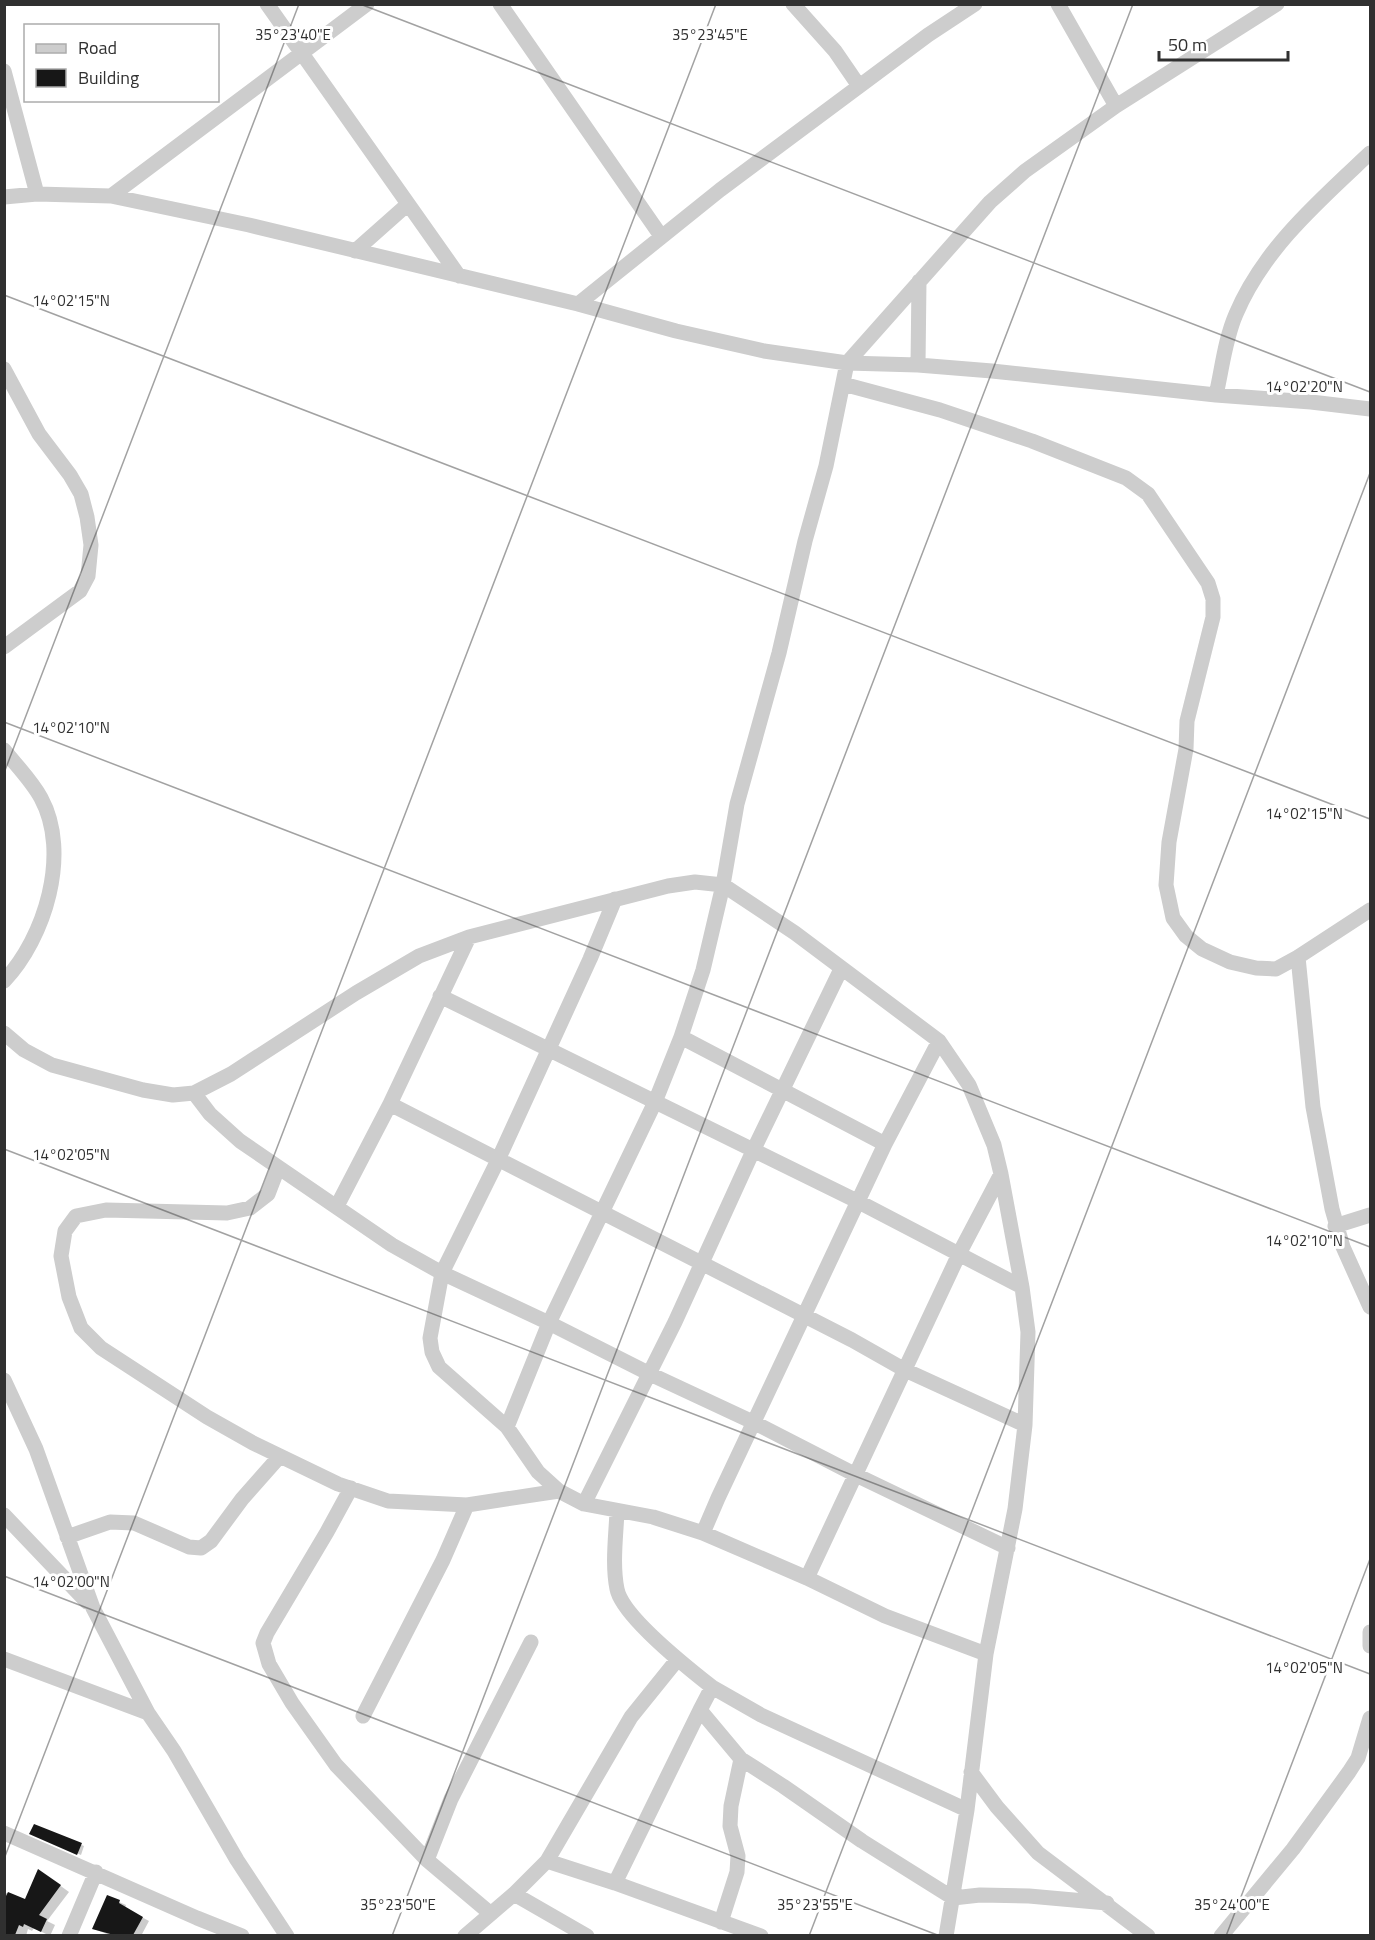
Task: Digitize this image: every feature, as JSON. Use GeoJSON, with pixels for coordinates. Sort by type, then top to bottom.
{"type":"FeatureCollection","features":[{"type":"Feature","properties":{"kind":"street"},"geometry":{"type":"LineString","coordinates":[[267,4],[459,276]]}},
{"type":"Feature","properties":{"kind":"street"},"geometry":{"type":"LineString","coordinates":[[111,196],[367,4]]}},
{"type":"Feature","properties":{"kind":"street"},"geometry":{"type":"LineString","coordinates":[[500,4],[661,236]]}},
{"type":"Feature","properties":{"kind":"street"},"geometry":{"type":"LineString","coordinates":[[793,4],[835,51],[859,86]]}},
{"type":"Feature","properties":{"kind":"street"},"geometry":{"type":"LineString","coordinates":[[578,304],[661,236],[859,86],[928,35],[975,4]]}},
{"type":"Feature","properties":{"kind":"street"},"geometry":{"type":"LineString","coordinates":[[1058,4],[1116,106]]}},
{"type":"Feature","properties":{"kind":"street"},"geometry":{"type":"LineString","coordinates":[[507,1427],[549,1323],[655,1102],[681,1037],[703,970],[723,885],[737,804],[779,653],[805,541],[826,466],[847,363],[990,202],[1025,171],[1116,106],[1277,4]]}},
{"type":"Feature","properties":{"kind":"street"},"geometry":{"type":"LineString","coordinates":[[4,71],[37,194]]}},
{"type":"Feature","properties":{"kind":"street"},"geometry":{"type":"LineString","coordinates":[[1216,395],[1235,316],[1254,277],[1287,234],[1371,153]]}},
{"type":"Feature","properties":{"kind":"street"},"geometry":{"type":"LineString","coordinates":[[6,196],[37,194],[111,196],[249,225],[764,351],[847,363],[918,365],[1047,376],[1371,409]]}},
{"type":"Feature","properties":{"kind":"street"},"geometry":{"type":"LineString","coordinates":[[355,251],[408,204]]}},
{"type":"Feature","properties":{"kind":"street"},"geometry":{"type":"LineString","coordinates":[[918,365],[919,281]]}},
{"type":"Feature","properties":{"kind":"street"},"geometry":{"type":"LineString","coordinates":[[4,369],[39,434],[70,475],[81,494],[91,545],[88,576],[80,591],[4,647]]}},
{"type":"Feature","properties":{"kind":"street"},"geometry":{"type":"LineString","coordinates":[[843,384],[940,410],[1032,441],[1126,478],[1148,494],[1208,584],[1213,599],[1213,617],[1188,721],[1186,749],[1169,842],[1166,885],[1173,918],[1186,936],[1202,949],[1230,962],[1256,968],[1276,969],[1371,910]]}},
{"type":"Feature","properties":{"kind":"street"},"geometry":{"type":"LineString","coordinates":[[4,750],[41,798],[53,834],[53,871],[46,907],[33,941],[17,968],[4,981]]}},
{"type":"Feature","properties":{"kind":"street"},"geometry":{"type":"LineString","coordinates":[[4,1033],[24,1050],[52,1065],[143,1090],[173,1095],[194,1093],[231,1074],[356,993],[419,956],[469,937],[668,886],[694,882],[723,885],[795,933],[840,969],[939,1041],[969,1085],[994,1145],[1022,1287],[1028,1332],[1025,1425],[1015,1509],[986,1654],[967,1810],[946,1935]]}},
{"type":"Feature","properties":{"kind":"street"},"geometry":{"type":"LineString","coordinates":[[615,899],[498,1160],[442,1273],[430,1338],[432,1352],[439,1367],[507,1427],[538,1472],[559,1491],[584,1504],[653,1517],[703,1533],[807,1578],[885,1616],[986,1654]]}},
{"type":"Feature","properties":{"kind":"street"},"geometry":{"type":"LineString","coordinates":[[337,1206],[390,1104],[469,937]]}},
{"type":"Feature","properties":{"kind":"street"},"geometry":{"type":"LineString","coordinates":[[1298,957],[1313,1107],[1335,1226],[1371,1307]]}},
{"type":"Feature","properties":{"kind":"street"},"geometry":{"type":"LineString","coordinates":[[584,1504],[703,1264],[753,1151],[840,969]]}},
{"type":"Feature","properties":{"kind":"street"},"geometry":{"type":"LineString","coordinates":[[440,996],[960,1252],[1022,1287]]}},
{"type":"Feature","properties":{"kind":"street"},"geometry":{"type":"LineString","coordinates":[[681,1037],[885,1144]]}},
{"type":"Feature","properties":{"kind":"street"},"geometry":{"type":"LineString","coordinates":[[703,1533],[885,1144],[939,1041]]}},
{"type":"Feature","properties":{"kind":"street"},"geometry":{"type":"LineString","coordinates":[[194,1093],[210,1114],[240,1142],[392,1245],[442,1273],[755,1423],[856,1475],[1008,1548]]}},
{"type":"Feature","properties":{"kind":"street"},"geometry":{"type":"LineString","coordinates":[[390,1104],[804,1315],[904,1370],[1025,1425]]}},
{"type":"Feature","properties":{"kind":"street"},"geometry":{"type":"LineString","coordinates":[[278,1168],[268,1194],[250,1208],[227,1213],[106,1210],[75,1216],[64,1231],[61,1256],[69,1297],[81,1328],[101,1348],[207,1417],[338,1484],[388,1501],[467,1505],[559,1491]]}},
{"type":"Feature","properties":{"kind":"street"},"geometry":{"type":"LineString","coordinates":[[807,1578],[960,1252],[1001,1174]]}},
{"type":"Feature","properties":{"kind":"street"},"geometry":{"type":"LineString","coordinates":[[1335,1226],[1371,1215]]}},
{"type":"Feature","properties":{"kind":"street"},"geometry":{"type":"LineString","coordinates":[[4,1380],[54,1494],[93,1608],[148,1713],[174,1750],[237,1860],[287,1935]]}},
{"type":"Feature","properties":{"kind":"street"},"geometry":{"type":"LineString","coordinates":[[67,1537],[110,1522],[134,1523],[189,1547],[201,1548],[211,1540],[242,1499],[280,1456]]}},
{"type":"Feature","properties":{"kind":"street"},"geometry":{"type":"LineString","coordinates":[[351,1488],[263,1643],[273,1671],[336,1765],[427,1860],[491,1914]]}},
{"type":"Feature","properties":{"kind":"street"},"geometry":{"type":"LineString","coordinates":[[363,1716],[443,1560],[467,1505]]}},
{"type":"Feature","properties":{"kind":"street"},"geometry":{"type":"LineString","coordinates":[[618,1511],[615,1571],[617,1591],[623,1604],[636,1620],[677,1660],[712,1687],[761,1715],[967,1810]]}},
{"type":"Feature","properties":{"kind":"street"},"geometry":{"type":"LineString","coordinates":[[4,1515],[93,1608]]}},
{"type":"Feature","properties":{"kind":"street"},"geometry":{"type":"LineString","coordinates":[[1371,1632],[1371,1646]]}},
{"type":"Feature","properties":{"kind":"street"},"geometry":{"type":"LineString","coordinates":[[427,1860],[452,1799],[531,1642]]}},
{"type":"Feature","properties":{"kind":"street"},"geometry":{"type":"LineString","coordinates":[[4,1659],[148,1713]]}},
{"type":"Feature","properties":{"kind":"street"},"geometry":{"type":"LineString","coordinates":[[465,1935],[482,1930],[491,1914],[546,1861],[631,1717],[677,1660]]}},
{"type":"Feature","properties":{"kind":"street"},"geometry":{"type":"LineString","coordinates":[[615,1883],[712,1687]]}},
{"type":"Feature","properties":{"kind":"street"},"geometry":{"type":"LineString","coordinates":[[700,1710],[741,1759],[862,1841],[953,1898],[980,1895],[1029,1896],[1107,1903]]}},
{"type":"Feature","properties":{"kind":"street"},"geometry":{"type":"LineString","coordinates":[[1221,1935],[1293,1849],[1349,1772],[1358,1758],[1371,1718]]}},
{"type":"Feature","properties":{"kind":"street"},"geometry":{"type":"LineString","coordinates":[[721,1922],[737,1872],[738,1856],[730,1826],[731,1806],[741,1759]]}},
{"type":"Feature","properties":{"kind":"street"},"geometry":{"type":"LineString","coordinates":[[971,1772],[997,1807],[1038,1852],[1148,1935]]}},
{"type":"Feature","properties":{"kind":"street"},"geometry":{"type":"LineString","coordinates":[[4,1833],[197,1918],[242,1935]]}},
{"type":"Feature","properties":{"kind":"street"},"geometry":{"type":"LineString","coordinates":[[546,1861],[761,1935]]}},
{"type":"Feature","properties":{"kind":"street"},"geometry":{"type":"LineString","coordinates":[[69,1935],[96,1872]]}},
{"type":"Feature","properties":{"kind":"street"},"geometry":{"type":"LineString","coordinates":[[514,1894],[587,1935]]}},
{"type":"Feature","properties":{"kind":"building"},"geometry":{"type":"Polygon","coordinates":[[[34,1824],[82,1843],[77,1855],[29,1834],[34,1824]]]}},
{"type":"Feature","properties":{"kind":"building"},"geometry":{"type":"Polygon","coordinates":[[[38,1869],[61,1885],[39,1915],[47,1919],[41,1932],[24,1924],[23,1927],[19,1925],[15,1935],[4,1935],[4,1900],[8,1892],[25,1899],[38,1869]]]}},
{"type":"Feature","properties":{"kind":"building"},"geometry":{"type":"Polygon","coordinates":[[[107,1895],[120,1900],[119,1903],[143,1917],[133,1935],[114,1935],[92,1929],[107,1895]]]}}]}
